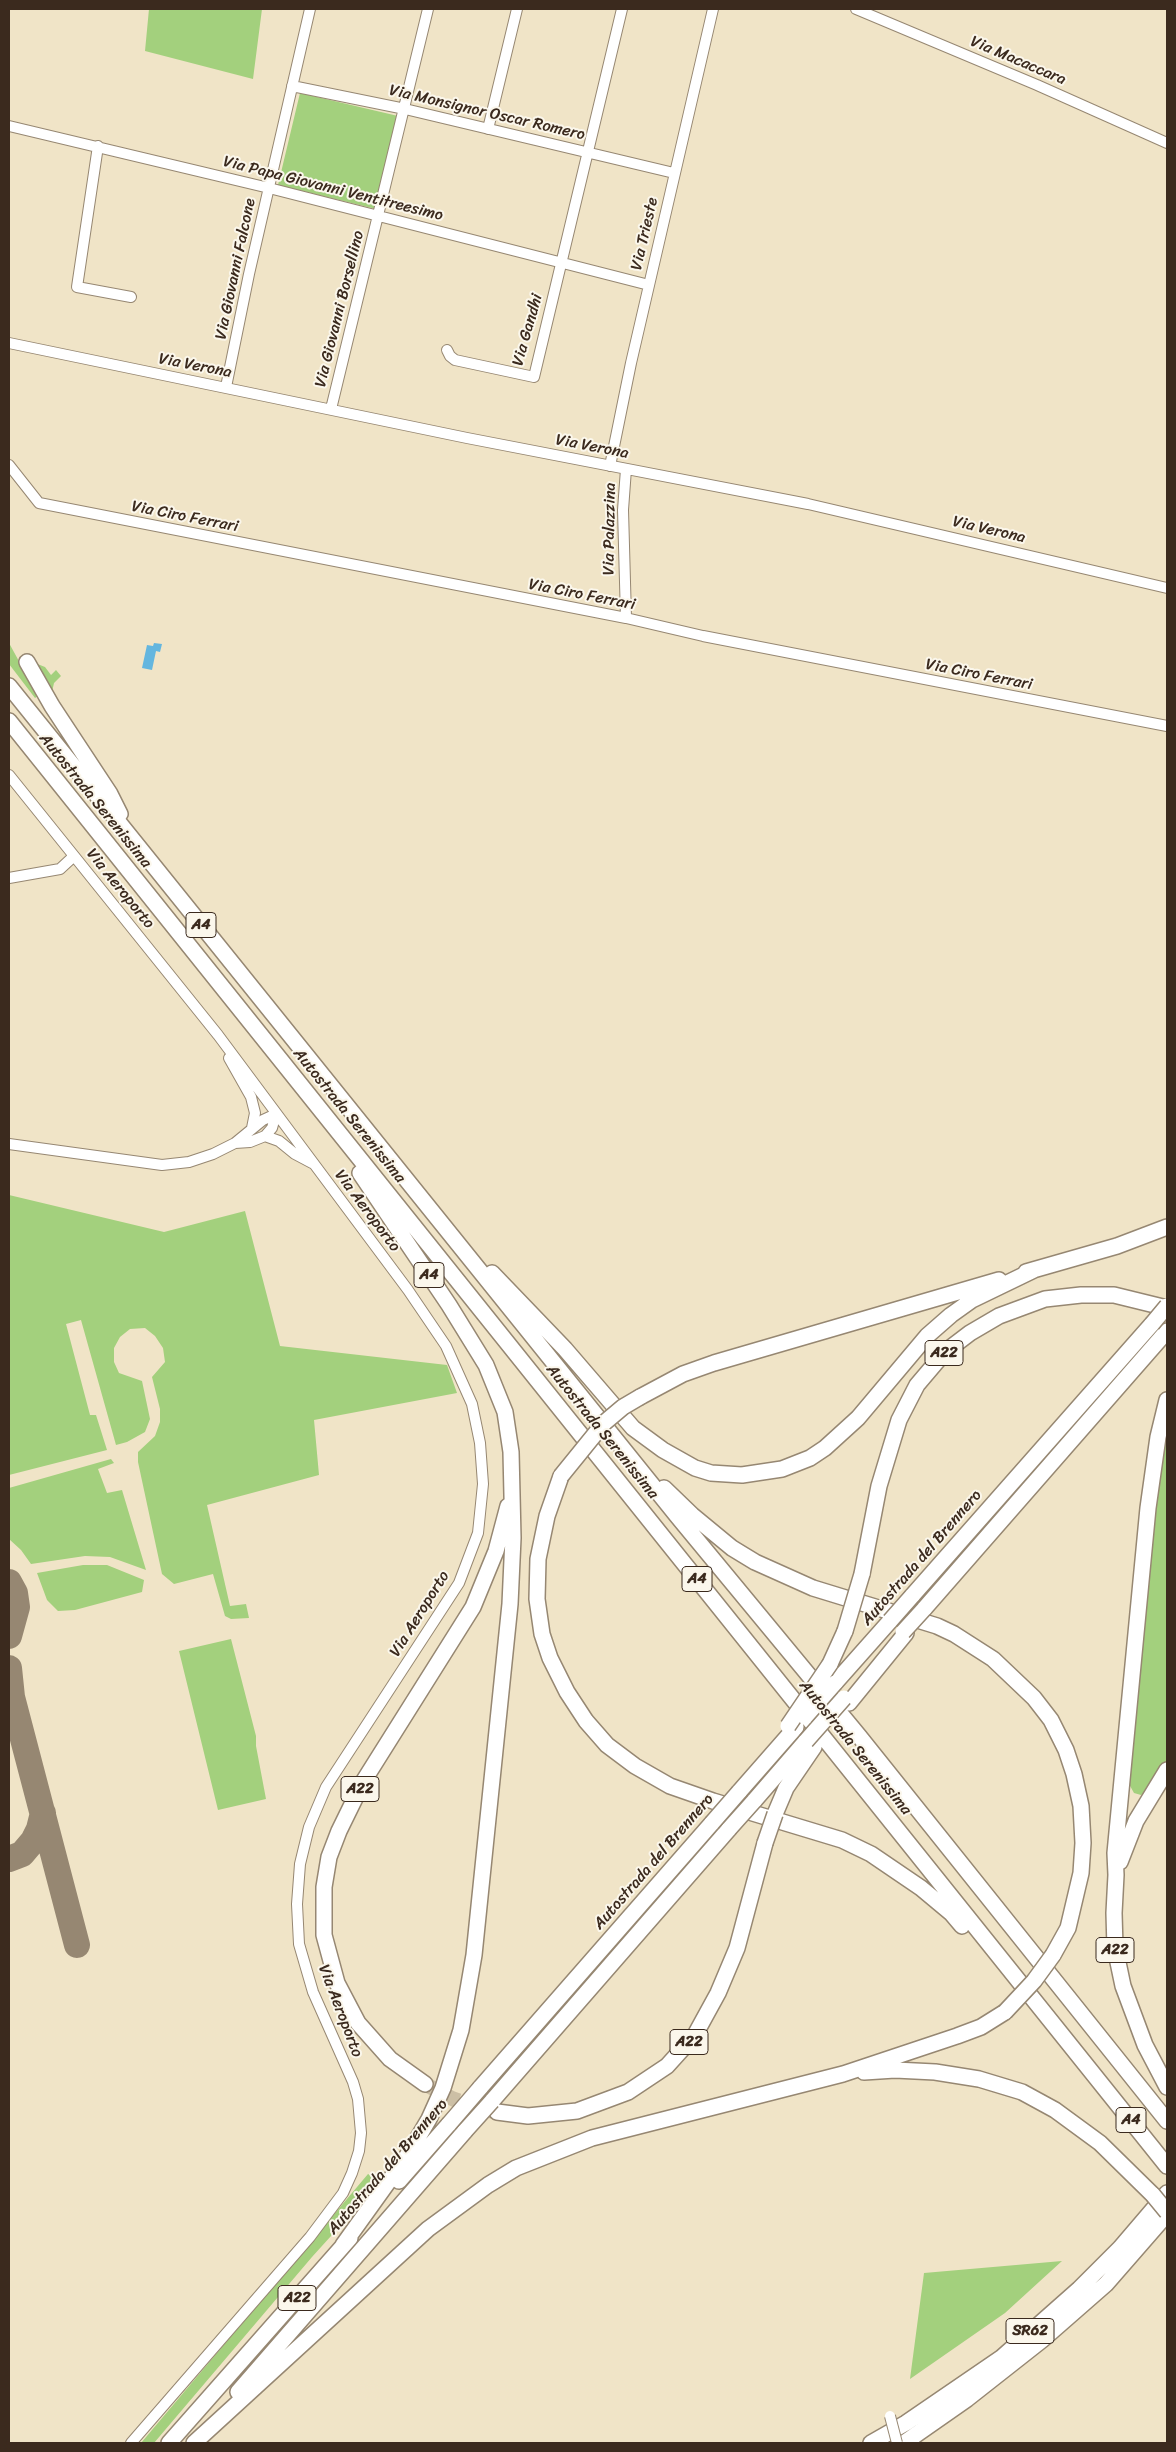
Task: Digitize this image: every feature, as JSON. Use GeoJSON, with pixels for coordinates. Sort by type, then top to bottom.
{"type":"FeatureCollection","features":[{"type":"Feature","properties":{"kind":"highway"},"geometry":{"type":"LineString","coordinates":[[27,662],[52,706],[110,794],[134,842]]}},
{"type":"Feature","properties":{"kind":"highway","name":"Autostrada Serenissima"},"geometry":{"type":"LineString","coordinates":[[9,686],[619,1444],[859,1736],[1167,2121]]}},
{"type":"Feature","properties":{"kind":"highway","name":"Autostrada Serenissima"},"geometry":{"type":"LineString","coordinates":[[9,721],[1167,2166]]}},
{"type":"Feature","properties":{"kind":"highway","name":"A4"},"geometry":{"type":"LineString","coordinates":[[299,1082],[450,1306],[486,1365],[505,1412],[513,1488]]}},
{"type":"Feature","properties":{"kind":"highway"},"geometry":{"type":"LineString","coordinates":[[393,1164],[565,1349],[633,1428],[681,1461],[710,1473],[735,1475],[764,1473],[782,1470],[810,1458],[840,1436],[858,1418],[927,1336],[951,1315],[972,1300],[1034,1270]]}},
{"type":"Feature","properties":{"kind":"highway"},"geometry":{"type":"LineString","coordinates":[[1094,2075],[1026,2003],[951,1913],[899,1871],[842,1840],[670,1786],[635,1766],[607,1745],[586,1721],[567,1692],[550,1658],[542,1634],[537,1599],[538,1560],[547,1516],[561,1476],[604,1423],[623,1407],[683,1374],[714,1362],[1117,1246],[1167,1227]]}},
{"type":"Feature","properties":{"kind":"highway","name":"A22"},"geometry":{"type":"LineString","coordinates":[[792,1726],[830,1664],[846,1631],[862,1574],[879,1486],[899,1420],[918,1385],[945,1352],[993,1319],[1013,1309],[1045,1299],[1081,1295],[1114,1295],[1167,1307]]}},
{"type":"Feature","properties":{"kind":"highway","name":"Autostrada del Brennero"},"geometry":{"type":"LineString","coordinates":[[169,2443],[739,1792],[792,1726],[890,1621],[1167,1307]]}},
{"type":"Feature","properties":{"kind":"highway","name":"Autostrada del Brennero"},"geometry":{"type":"LineString","coordinates":[[194,2443],[465,2131],[494,2107],[729,1829],[810,1744],[1165,1333]]}},
{"type":"Feature","properties":{"kind":"highway","name":"A22"},"geometry":{"type":"LineString","coordinates":[[1167,1400],[1158,1437],[1148,1508],[1115,1853],[1115,1939],[1123,1986],[1145,2045],[1167,2087]]}},
{"type":"Feature","properties":{"kind":"highway"},"geometry":{"type":"LineString","coordinates":[[194,2443],[428,2229],[488,2185],[516,2168],[592,2138],[843,2074],[957,2036],[980,2026],[1005,2012],[1034,1981],[1053,1955],[1068,1928],[1081,1873],[1083,1843],[1081,1806],[1074,1774],[1066,1750],[1051,1720],[1034,1698],[993,1659],[954,1634],[937,1626],[813,1588],[756,1562],[732,1548],[692,1515],[619,1444]]}},
{"type":"Feature","properties":{"kind":"highway","name":"A22"},"geometry":{"type":"LineString","coordinates":[[425,2084],[390,2059],[358,2023],[337,1983],[324,1935],[324,1887],[329,1857],[335,1840],[363,1782],[473,1607],[496,1552],[513,1488]]}},
{"type":"Feature","properties":{"kind":"highway","name":"A22"},"geometry":{"type":"LineString","coordinates":[[344,2245],[409,2153],[429,2119],[443,2088],[461,2030],[474,1955],[510,1604],[514,1538],[513,1488]]}},
{"type":"Feature","properties":{"kind":"highway","name":"A22"},"geometry":{"type":"LineString","coordinates":[[494,2107],[528,2116],[577,2111],[628,2092],[667,2066],[695,2035],[718,1993],[737,1948],[765,1843],[775,1814],[810,1744]]}},
{"type":"Feature","properties":{"kind":"highway","name":"A22"},"geometry":{"type":"LineString","coordinates":[[1116,1875],[1133,1828],[1167,1770]]}},
{"type":"Feature","properties":{"kind":"highway"},"geometry":{"type":"LineString","coordinates":[[843,2074],[895,2070],[935,2072],[979,2079],[1022,2092],[1055,2110],[1100,2143],[1160,2194],[1167,2213]]}},
{"type":"Feature","properties":{"kind":"highway","name":"SR62"},"geometry":{"type":"LineString","coordinates":[[871,2443],[906,2423],[1000,2358],[1079,2289],[1120,2248],[1160,2194]]}},
{"type":"Feature","properties":{"kind":"highway","name":"SR62"},"geometry":{"type":"LineString","coordinates":[[904,2443],[967,2399],[1042,2340],[1106,2284],[1167,2213]]}},
{"type":"Feature","properties":{"kind":"street","name":"Via Giovanni Falcone"},"geometry":{"type":"LineString","coordinates":[[226,387],[310,9]]}},
{"type":"Feature","properties":{"kind":"street","name":"Via Giovanni Borsellino"},"geometry":{"type":"LineString","coordinates":[[331,409],[428,9]]}},
{"type":"Feature","properties":{"kind":"street"},"geometry":{"type":"LineString","coordinates":[[488,129],[517,9]]}},
{"type":"Feature","properties":{"kind":"street"},"geometry":{"type":"LineString","coordinates":[[561,263],[622,9]]}},
{"type":"Feature","properties":{"kind":"street","name":"Via Trieste"},"geometry":{"type":"LineString","coordinates":[[610,466],[674,173],[713,9]]}},
{"type":"Feature","properties":{"kind":"street","name":"Via Macaccara"},"geometry":{"type":"LineString","coordinates":[[856,9],[1037,84],[1167,143]]}},
{"type":"Feature","properties":{"kind":"street","name":"Via Monsignor Oscar Romero"},"geometry":{"type":"LineString","coordinates":[[292,86],[405,109],[674,173]]}},
{"type":"Feature","properties":{"kind":"street","name":"Via Papa Giovanni Ventitreesimo"},"geometry":{"type":"LineString","coordinates":[[9,126],[269,188],[649,284]]}},
{"type":"Feature","properties":{"kind":"street"},"geometry":{"type":"LineString","coordinates":[[98,146],[77,287],[131,297]]}},
{"type":"Feature","properties":{"kind":"street","name":"Via Gandhi"},"geometry":{"type":"LineString","coordinates":[[447,350],[455,360],[534,377],[561,263]]}},
{"type":"Feature","properties":{"kind":"street","name":"Via Verona"},"geometry":{"type":"LineString","coordinates":[[9,343],[610,466],[808,504],[1167,588]]}},
{"type":"Feature","properties":{"kind":"street","name":"Via Ciro Ferrari"},"geometry":{"type":"LineString","coordinates":[[9,465],[39,503],[626,618],[703,636],[1167,726]]}},
{"type":"Feature","properties":{"kind":"street","name":"Via Palazzina"},"geometry":{"type":"LineString","coordinates":[[626,469],[623,510],[626,618]]}},
{"type":"Feature","properties":{"kind":"street","name":"Via Aeroporto"},"geometry":{"type":"LineString","coordinates":[[9,775],[218,1035],[446,1346],[472,1404],[480,1443],[483,1484],[478,1533],[459,1583],[326,1787],[309,1827],[300,1864],[297,1904],[299,1944],[314,1992],[353,2082],[358,2099],[362,2133],[352,2173],[343,2193],[310,2237],[131,2443]]}},
{"type":"Feature","properties":{"kind":"street"},"geometry":{"type":"LineString","coordinates":[[9,878],[60,869],[74,856]]}},
{"type":"Feature","properties":{"kind":"street"},"geometry":{"type":"LineString","coordinates":[[218,1035],[240,1081],[251,1097],[254,1113],[252,1128]]}},
{"type":"Feature","properties":{"kind":"street"},"geometry":{"type":"LineString","coordinates":[[9,1144],[162,1165],[189,1162],[213,1154],[235,1143],[263,1120],[276,1114]]}},
{"type":"Feature","properties":{"kind":"street"},"geometry":{"type":"LineString","coordinates":[[235,1143],[250,1142],[265,1136],[272,1128],[276,1114]]}},
{"type":"Feature","properties":{"kind":"street"},"geometry":{"type":"LineString","coordinates":[[265,1136],[279,1141],[295,1154],[314,1164]]}},
{"type":"Feature","properties":{"kind":"street"},"geometry":{"type":"LineString","coordinates":[[890,2416],[897,2443]]}},
{"type":"Feature","properties":{"kind":"green space"},"geometry":{"type":"Polygon","coordinates":[[[149,9],[262,9],[253,79],[145,51],[149,9]]]}},
{"type":"Feature","properties":{"kind":"green space"},"geometry":{"type":"Polygon","coordinates":[[[300,93],[398,116],[376,209],[278,185],[300,93]]]}},
{"type":"Feature","properties":{"kind":"green space"},"geometry":{"type":"Polygon","coordinates":[[[9,643],[38,696],[35,698],[9,664],[9,643]]]}},
{"type":"Feature","properties":{"kind":"green space"},"geometry":{"type":"Polygon","coordinates":[[[30,661],[45,667],[51,675],[56,670],[61,676],[54,683],[52,692],[30,661]]]}},
{"type":"Feature","properties":{"kind":"green space"},"geometry":{"type":"Polygon","coordinates":[[[9,1195],[164,1232],[245,1211],[280,1346],[447,1365],[457,1393],[314,1420],[319,1475],[207,1505],[230,1606],[246,1604],[249,1618],[231,1619],[225,1616],[213,1574],[174,1584],[162,1574],[138,1462],[138,1452],[155,1436],[160,1422],[160,1409],[152,1377],[165,1362],[163,1348],[155,1336],[145,1328],[130,1329],[120,1337],[114,1348],[114,1362],[119,1373],[142,1381],[150,1419],[145,1432],[127,1442],[116,1445],[81,1320],[66,1324],[90,1415],[96,1415],[107,1450],[9,1475],[9,1195]]]}},
{"type":"Feature","properties":{"kind":"green space"},"geometry":{"type":"Polygon","coordinates":[[[1167,1417],[1167,1759],[1147,1792],[1141,1795],[1134,1793],[1129,1784],[1149,1530],[1167,1417]]]}},
{"type":"Feature","properties":{"kind":"green space"},"geometry":{"type":"Polygon","coordinates":[[[111,1459],[114,1463],[98,1469],[107,1493],[122,1490],[146,1570],[110,1557],[85,1556],[31,1564],[21,1550],[9,1539],[9,1488],[111,1459]]]}},
{"type":"Feature","properties":{"kind":"green space"},"geometry":{"type":"Polygon","coordinates":[[[83,1565],[107,1565],[144,1580],[142,1592],[75,1610],[58,1611],[47,1600],[37,1573],[83,1565]]]}},
{"type":"Feature","properties":{"kind":"green space"},"geometry":{"type":"Polygon","coordinates":[[[231,1639],[256,1736],[256,1746],[266,1799],[218,1810],[179,1651],[231,1639]]]}},
{"type":"Feature","properties":{"kind":"green space"},"geometry":{"type":"Polygon","coordinates":[[[368,2174],[378,2179],[350,2215],[154,2443],[141,2443],[368,2174]]]}},
{"type":"Feature","properties":{"kind":"green space"},"geometry":{"type":"Polygon","coordinates":[[[1062,2261],[1005,2313],[910,2379],[924,2273],[1062,2261]]]}},
{"type":"Feature","properties":{"kind":"water"},"geometry":{"type":"Polygon","coordinates":[[[154,643],[162,644],[160,652],[156,651],[152,670],[142,668],[147,645],[153,646],[154,643]]]}},
{"type":"Feature","properties":{"kind":"taxiway"},"geometry":{"type":"LineString","coordinates":[[9,1582],[15,1593],[17,1607],[9,1636]]}},
{"type":"Feature","properties":{"kind":"taxiway"},"geometry":{"type":"LineString","coordinates":[[9,1668],[12,1697],[77,1945]]}},
{"type":"Feature","properties":{"kind":"taxiway"},"geometry":{"type":"LineString","coordinates":[[9,1859],[22,1854],[33,1841],[39,1829],[43,1813]]}},
{"type":"Feature","properties":{"kind":"tunnel"},"geometry":{"type":"LineString","coordinates":[[425,2084],[453,2099],[495,2112]]}}]}
